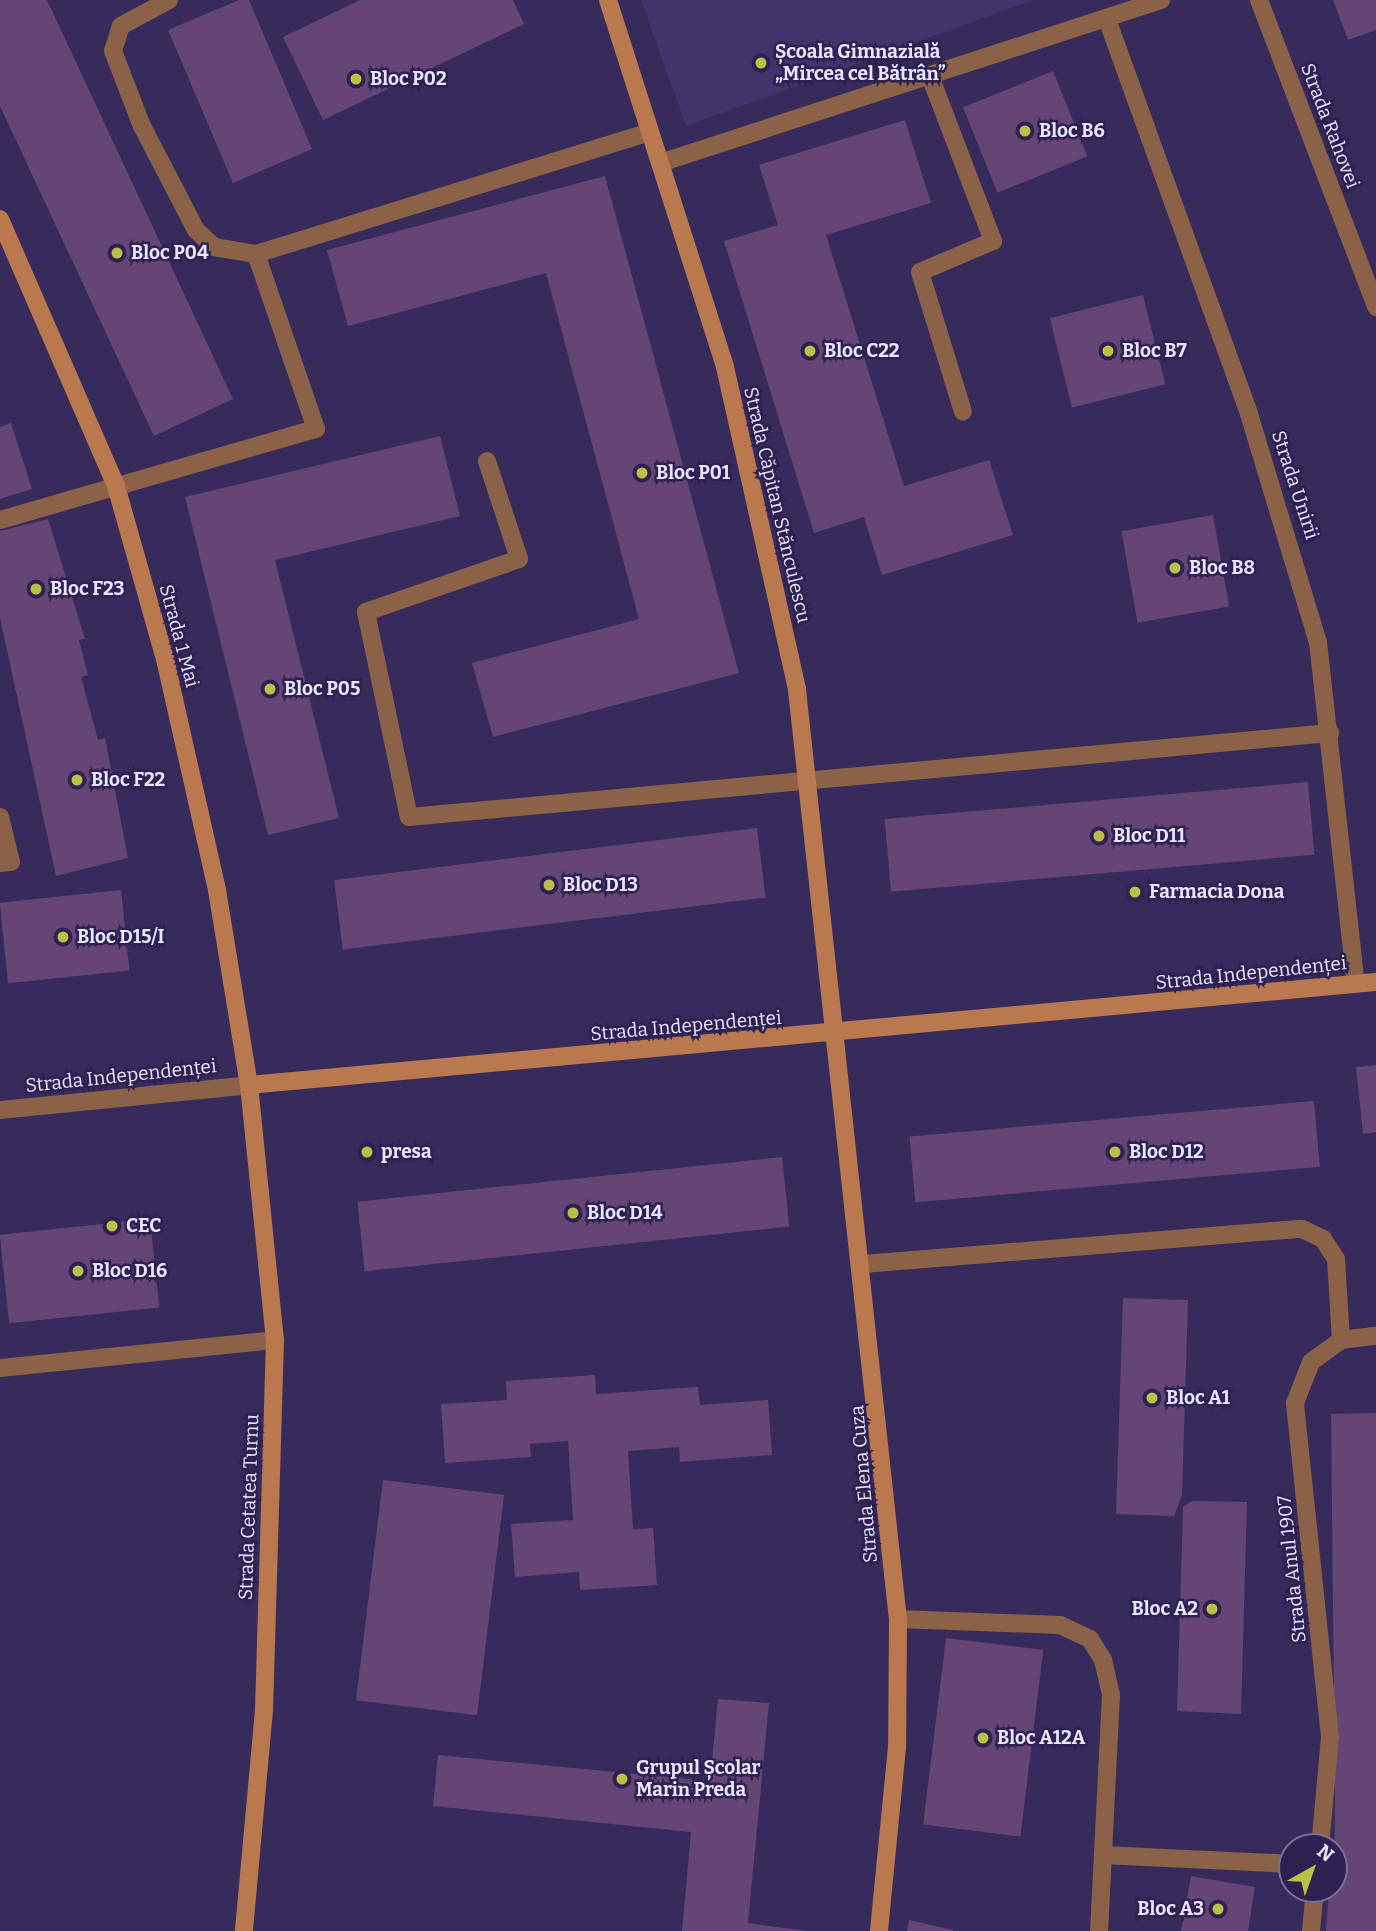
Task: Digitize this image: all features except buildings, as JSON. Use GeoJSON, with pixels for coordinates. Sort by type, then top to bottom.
{"type":"FeatureCollection","features":[{"type":"Feature","properties":{"kind":"street"},"geometry":{"type":"LineString","coordinates":[[169,0],[121,26],[113,51],[142,126],[196,230],[214,247],[256,254],[650,132]]}},
{"type":"Feature","properties":{"kind":"street","name":"Strada Căpitan Stănculescu"},"geometry":{"type":"LineString","coordinates":[[608,0],[725,367],[797,690],[833,1035]]}},
{"type":"Feature","properties":{"kind":"street"},"geometry":{"type":"LineString","coordinates":[[660,163],[1161,0]]}},
{"type":"Feature","properties":{"kind":"street","name":"Strada Rahovei"},"geometry":{"type":"LineString","coordinates":[[1259,0],[1376,307]]}},
{"type":"Feature","properties":{"kind":"street","name":"Strada Unirii"},"geometry":{"type":"LineString","coordinates":[[1107,19],[1291,538],[1318,642],[1356,984]]}},
{"type":"Feature","properties":{"kind":"street"},"geometry":{"type":"LineString","coordinates":[[930,76],[993,241],[920,272],[963,412]]}},
{"type":"Feature","properties":{"kind":"street","name":"Strada 1 Mai"},"geometry":{"type":"LineString","coordinates":[[0,219],[116,486],[165,659],[211,863],[249,1085]]}},
{"type":"Feature","properties":{"kind":"street"},"geometry":{"type":"LineString","coordinates":[[0,520],[316,429],[256,254]]}},
{"type":"Feature","properties":{"kind":"street"},"geometry":{"type":"LineString","coordinates":[[487,461],[519,559],[366,612],[410,817],[806,778],[1330,733]]}},
{"type":"Feature","properties":{"kind":"street"},"geometry":{"type":"LineString","coordinates":[[0,817],[11,862],[0,863]]}},
{"type":"Feature","properties":{"kind":"street","name":"Strada Independenței"},"geometry":{"type":"LineString","coordinates":[[0,1110],[249,1085],[833,1035],[1376,982]]}},
{"type":"Feature","properties":{"kind":"street","name":"Strada Elena Cuza"},"geometry":{"type":"LineString","coordinates":[[833,1035],[863,1264],[898,1619],[897,1748],[879,1931]]}},
{"type":"Feature","properties":{"kind":"street","name":"Strada Cetatea Turnu"},"geometry":{"type":"LineString","coordinates":[[244,1931],[264,1710],[275,1340],[249,1085]]}},
{"type":"Feature","properties":{"kind":"street"},"geometry":{"type":"LineString","coordinates":[[863,1264],[1302,1229],[1323,1239],[1336,1259],[1341,1340]]}},
{"type":"Feature","properties":{"kind":"street","name":"Strada Anul 1907"},"geometry":{"type":"LineString","coordinates":[[1321,1833],[1330,1737],[1295,1403],[1311,1362],[1341,1340],[1376,1336]]}},
{"type":"Feature","properties":{"kind":"street"},"geometry":{"type":"LineString","coordinates":[[0,1368],[275,1340]]}},
{"type":"Feature","properties":{"kind":"street"},"geometry":{"type":"LineString","coordinates":[[898,1619],[1060,1625],[1090,1639],[1103,1660],[1111,1695],[1099,1931]]}},
{"type":"Feature","properties":{"kind":"street"},"geometry":{"type":"LineString","coordinates":[[1103,1855],[1278,1863]]}},
{"type":"Feature","properties":{"kind":"street"},"geometry":{"type":"LineString","coordinates":[[1311,1931],[1314,1903]]}},
{"type":"Feature","properties":{"kind":"shaded area","name":"Școala Gimnazială „Mircea cel Bătrân”"},"geometry":{"type":"Polygon","coordinates":[[[641,0],[1033,0],[686,126],[641,0]]]}},
{"type":"Feature","properties":{"kind":"place","name":"Școala Gimnazială „Mircea cel Bătrân”"},"geometry":{"type":"Point","coordinates":[761,63]}},
{"type":"Feature","properties":{"kind":"place","name":"Bloc P02"},"geometry":{"type":"Point","coordinates":[356,79]}},
{"type":"Feature","properties":{"kind":"place","name":"Bloc B6"},"geometry":{"type":"Point","coordinates":[1025,131]}},
{"type":"Feature","properties":{"kind":"place","name":"Bloc P04"},"geometry":{"type":"Point","coordinates":[117,253]}},
{"type":"Feature","properties":{"kind":"place","name":"Bloc C22"},"geometry":{"type":"Point","coordinates":[810,351]}},
{"type":"Feature","properties":{"kind":"place","name":"Bloc B7"},"geometry":{"type":"Point","coordinates":[1108,351]}},
{"type":"Feature","properties":{"kind":"place","name":"Bloc P01"},"geometry":{"type":"Point","coordinates":[642,473]}},
{"type":"Feature","properties":{"kind":"place","name":"Bloc B8"},"geometry":{"type":"Point","coordinates":[1175,568]}},
{"type":"Feature","properties":{"kind":"place","name":"Bloc F23"},"geometry":{"type":"Point","coordinates":[36,589]}},
{"type":"Feature","properties":{"kind":"place","name":"Bloc P05"},"geometry":{"type":"Point","coordinates":[270,689]}},
{"type":"Feature","properties":{"kind":"place","name":"Bloc F22"},"geometry":{"type":"Point","coordinates":[77,780]}},
{"type":"Feature","properties":{"kind":"place","name":"Bloc D11"},"geometry":{"type":"Point","coordinates":[1099,836]}},
{"type":"Feature","properties":{"kind":"place","name":"Bloc D13"},"geometry":{"type":"Point","coordinates":[549,885]}},
{"type":"Feature","properties":{"kind":"place","name":"Farmacia Dona"},"geometry":{"type":"Point","coordinates":[1135,892]}},
{"type":"Feature","properties":{"kind":"place","name":"Bloc D15/I"},"geometry":{"type":"Point","coordinates":[63,937]}},
{"type":"Feature","properties":{"kind":"place","name":"presa"},"geometry":{"type":"Point","coordinates":[367,1152]}},
{"type":"Feature","properties":{"kind":"place","name":"Bloc D12"},"geometry":{"type":"Point","coordinates":[1115,1152]}},
{"type":"Feature","properties":{"kind":"place","name":"Bloc D14"},"geometry":{"type":"Point","coordinates":[573,1213]}},
{"type":"Feature","properties":{"kind":"place","name":"CEC"},"geometry":{"type":"Point","coordinates":[112,1226]}},
{"type":"Feature","properties":{"kind":"place","name":"Bloc D16"},"geometry":{"type":"Point","coordinates":[78,1271]}},
{"type":"Feature","properties":{"kind":"place","name":"Bloc A1"},"geometry":{"type":"Point","coordinates":[1152,1398]}},
{"type":"Feature","properties":{"kind":"place","name":"Bloc A2"},"geometry":{"type":"Point","coordinates":[1212,1609]}},
{"type":"Feature","properties":{"kind":"place","name":"Bloc A12A"},"geometry":{"type":"Point","coordinates":[983,1738]}},
{"type":"Feature","properties":{"kind":"place","name":"Grupul Școlar Marin Preda"},"geometry":{"type":"Point","coordinates":[622,1779]}},
{"type":"Feature","properties":{"kind":"place","name":"Bloc A3"},"geometry":{"type":"Point","coordinates":[1218,1909]}}]}
